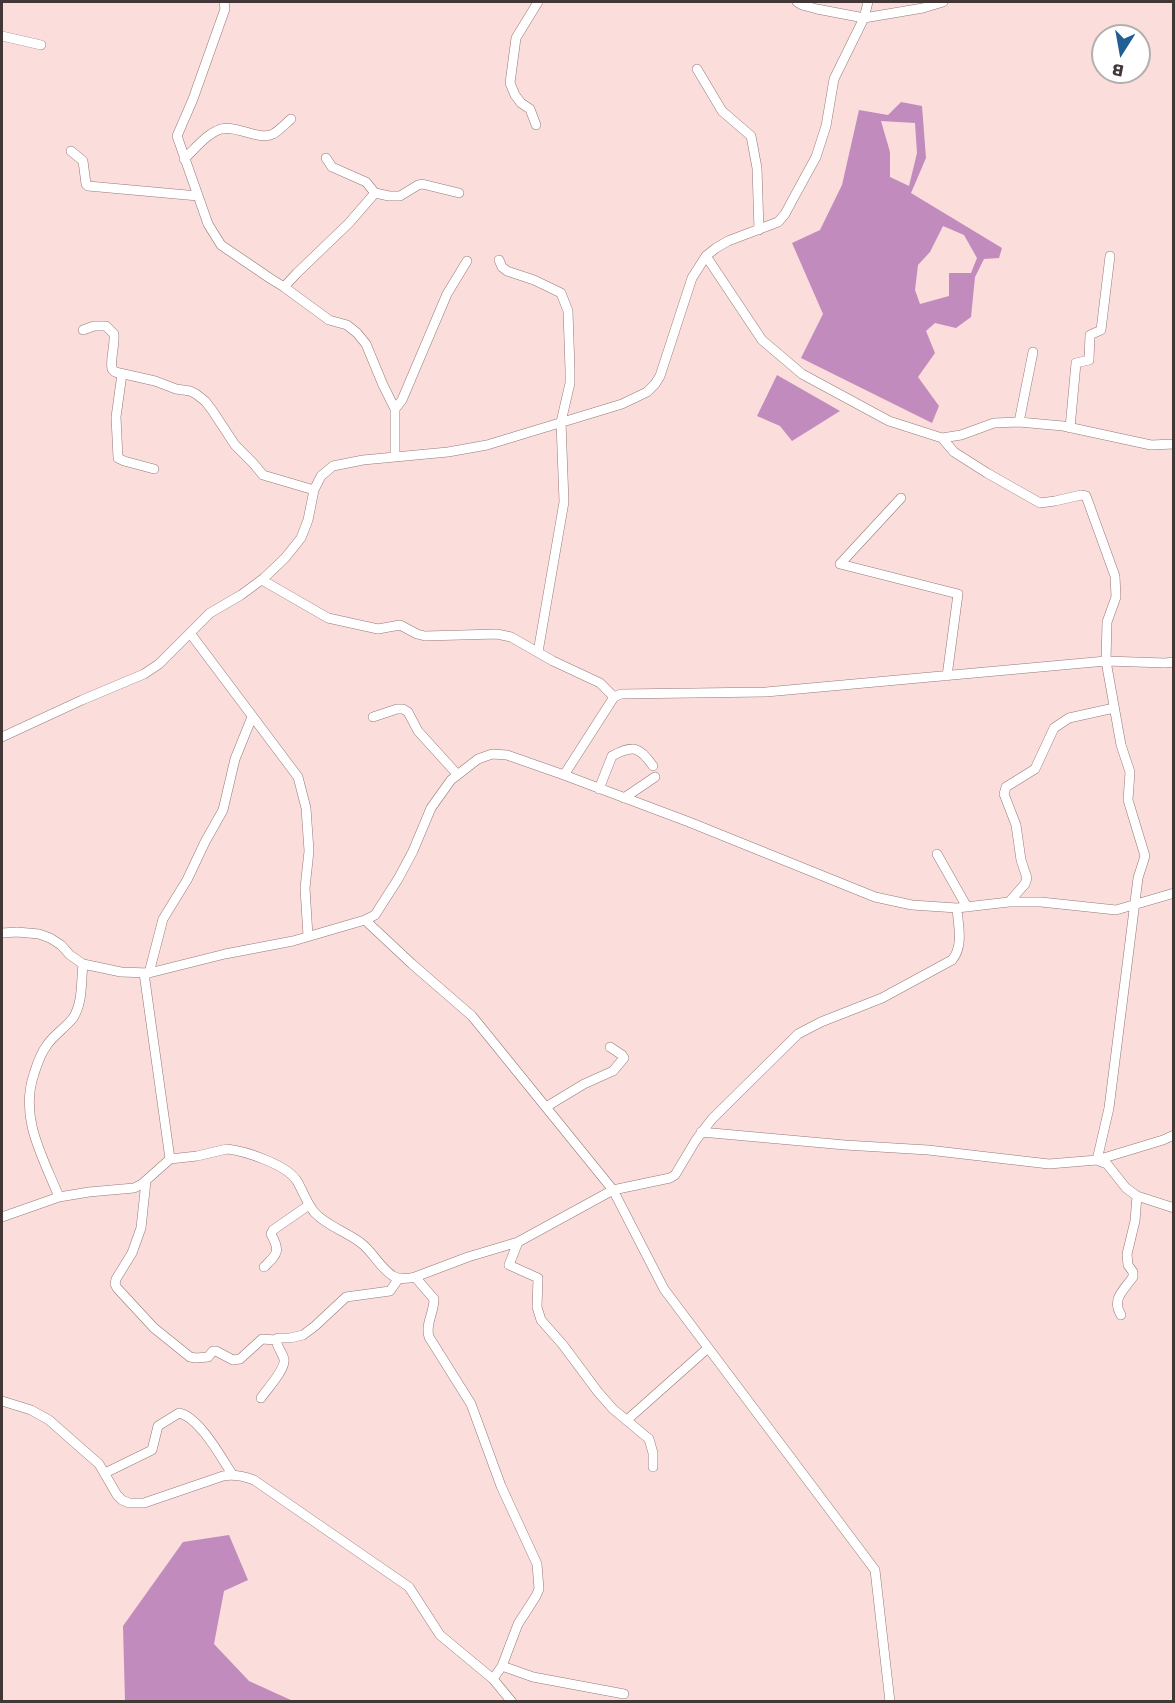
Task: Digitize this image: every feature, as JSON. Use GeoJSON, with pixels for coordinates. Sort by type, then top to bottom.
{"type":"FeatureCollection","features":[{"type":"Feature","properties":{"kind":"street"},"geometry":{"type":"LineString","coordinates":[[224,2],[225,9],[193,99],[177,133],[177,140],[208,224],[221,245],[284,287],[329,321],[347,325],[366,344],[382,385],[395,409],[395,457]]}},
{"type":"Feature","properties":{"kind":"street"},"geometry":{"type":"LineString","coordinates":[[536,125],[530,109],[521,104],[510,83],[516,38],[538,2]]}},
{"type":"Feature","properties":{"kind":"street"},"geometry":{"type":"LineString","coordinates":[[797,2],[817,9],[864,18],[924,8],[943,2]]}},
{"type":"Feature","properties":{"kind":"street"},"geometry":{"type":"LineString","coordinates":[[2,737],[144,674],[159,664],[210,613],[262,580],[285,558],[301,538],[308,520],[314,490],[321,476],[333,466],[487,445],[622,404],[647,392],[660,376],[692,278],[706,256],[728,241],[778,222],[785,214],[816,157],[826,126],[834,79],[864,18],[868,2]]}},
{"type":"Feature","properties":{"kind":"street"},"geometry":{"type":"LineString","coordinates":[[2,36],[41,45]]}},
{"type":"Feature","properties":{"kind":"street"},"geometry":{"type":"LineString","coordinates":[[697,69],[722,111],[751,136],[758,168],[759,230]]}},
{"type":"Feature","properties":{"kind":"street"},"geometry":{"type":"LineString","coordinates":[[184,159],[204,140],[221,129],[230,128],[267,136],[291,119]]}},
{"type":"Feature","properties":{"kind":"street"},"geometry":{"type":"LineString","coordinates":[[71,151],[83,161],[88,186],[198,196]]}},
{"type":"Feature","properties":{"kind":"street"},"geometry":{"type":"LineString","coordinates":[[326,158],[332,167],[366,182],[375,193],[400,196],[418,184],[459,193]]}},
{"type":"Feature","properties":{"kind":"street"},"geometry":{"type":"LineString","coordinates":[[284,287],[349,223],[375,193]]}},
{"type":"Feature","properties":{"kind":"street"},"geometry":{"type":"LineString","coordinates":[[706,256],[762,340],[802,374],[889,421],[942,438],[961,435],[994,423],[1019,422],[1070,428],[1151,445],[1173,444]]}},
{"type":"Feature","properties":{"kind":"street"},"geometry":{"type":"LineString","coordinates":[[1070,428],[1076,363],[1089,360],[1090,335],[1101,330],[1110,256]]}},
{"type":"Feature","properties":{"kind":"street"},"geometry":{"type":"LineString","coordinates":[[499,260],[507,271],[534,280],[561,293],[568,310],[570,383],[561,422],[564,502],[538,652]]}},
{"type":"Feature","properties":{"kind":"street"},"geometry":{"type":"LineString","coordinates":[[395,409],[402,400],[447,294],[466,261]]}},
{"type":"Feature","properties":{"kind":"street"},"geometry":{"type":"LineString","coordinates":[[83,330],[94,326],[106,326],[114,334],[112,369],[122,374],[190,391],[205,401],[235,445],[253,463],[258,472],[314,490]]}},
{"type":"Feature","properties":{"kind":"street"},"geometry":{"type":"LineString","coordinates":[[1019,422],[1033,352]]}},
{"type":"Feature","properties":{"kind":"street"},"geometry":{"type":"LineString","coordinates":[[122,374],[116,417],[118,458],[154,469]]}},
{"type":"Feature","properties":{"kind":"street"},"geometry":{"type":"LineString","coordinates":[[942,438],[954,452],[1040,503],[1086,496],[1115,576],[1116,597],[1107,622],[1106,661],[1121,745],[1130,772],[1128,801],[1144,856],[1138,878],[1109,1108],[1097,1160]]}},
{"type":"Feature","properties":{"kind":"street"},"geometry":{"type":"LineString","coordinates":[[901,498],[840,564],[958,594],[947,676]]}},
{"type":"Feature","properties":{"kind":"street"},"geometry":{"type":"LineString","coordinates":[[262,580],[328,618],[378,629],[400,625],[425,636],[497,634],[511,638],[600,684],[614,697]]}},
{"type":"Feature","properties":{"kind":"street"},"geometry":{"type":"LineString","coordinates":[[190,633],[297,777],[306,807],[309,851],[305,888],[308,936]]}},
{"type":"Feature","properties":{"kind":"street"},"geometry":{"type":"LineString","coordinates":[[564,775],[614,697],[621,694],[766,692],[1106,661],[1173,662]]}},
{"type":"Feature","properties":{"kind":"street"},"geometry":{"type":"LineString","coordinates":[[1009,902],[1025,884],[1027,878],[1021,860],[1016,825],[1004,794],[1006,787],[1035,769],[1054,728],[1069,718],[1114,708]]}},
{"type":"Feature","properties":{"kind":"street"},"geometry":{"type":"LineString","coordinates":[[373,717],[396,709],[408,712],[418,730],[457,774]]}},
{"type":"Feature","properties":{"kind":"street"},"geometry":{"type":"LineString","coordinates":[[170,1159],[146,973],[163,919],[187,880],[223,810],[235,759],[252,717]]}},
{"type":"Feature","properties":{"kind":"street"},"geometry":{"type":"LineString","coordinates":[[599,789],[612,756],[623,750],[636,749],[644,753],[653,766]]}},
{"type":"Feature","properties":{"kind":"street"},"geometry":{"type":"LineString","coordinates":[[2,933],[39,933],[61,945],[82,964],[121,972],[146,973],[293,941],[365,920],[375,915],[383,904],[412,851],[431,808],[451,780],[478,759],[492,754],[507,754],[709,830],[875,897],[912,905],[962,908],[1009,902],[1054,903],[1116,910],[1173,893]]}},
{"type":"Feature","properties":{"kind":"street"},"geometry":{"type":"LineString","coordinates":[[624,798],[655,777]]}},
{"type":"Feature","properties":{"kind":"street"},"geometry":{"type":"LineString","coordinates":[[2,1217],[59,1197],[134,1188],[170,1159],[227,1149],[251,1155],[292,1175],[309,1205],[321,1219],[361,1243],[386,1270],[399,1278],[415,1277],[468,1257],[518,1242],[613,1190],[675,1175],[701,1132],[712,1119],[798,1034],[821,1022],[882,998],[952,960],[960,941],[962,908],[937,854]]}},
{"type":"Feature","properties":{"kind":"street"},"geometry":{"type":"LineString","coordinates":[[365,920],[472,1016],[613,1190],[664,1289],[875,1570],[890,1701]]}},
{"type":"Feature","properties":{"kind":"street"},"geometry":{"type":"LineString","coordinates":[[59,1197],[33,1134],[29,1116],[29,1096],[32,1078],[47,1044],[78,1009],[82,964]]}},
{"type":"Feature","properties":{"kind":"street"},"geometry":{"type":"LineString","coordinates":[[546,1107],[584,1084],[613,1071],[624,1058],[610,1047]]}},
{"type":"Feature","properties":{"kind":"street"},"geometry":{"type":"LineString","coordinates":[[701,1132],[928,1150],[1048,1164],[1097,1160],[1173,1135]]}},
{"type":"Feature","properties":{"kind":"street"},"geometry":{"type":"LineString","coordinates":[[1097,1160],[1107,1164],[1125,1188],[1137,1196],[1173,1208]]}},
{"type":"Feature","properties":{"kind":"street"},"geometry":{"type":"LineString","coordinates":[[146,1180],[141,1228],[132,1253],[116,1279],[116,1284],[117,1288],[154,1328],[190,1358],[208,1357],[216,1351],[236,1360],[262,1339],[276,1340],[303,1335],[346,1297],[390,1291],[399,1278]]}},
{"type":"Feature","properties":{"kind":"street"},"geometry":{"type":"LineString","coordinates":[[1121,1315],[1117,1308],[1118,1298],[1133,1276],[1128,1265],[1127,1254],[1135,1221],[1137,1196]]}},
{"type":"Feature","properties":{"kind":"street"},"geometry":{"type":"LineString","coordinates":[[264,1267],[278,1250],[271,1234],[273,1230],[309,1205]]}},
{"type":"Feature","properties":{"kind":"street"},"geometry":{"type":"LineString","coordinates":[[518,1242],[509,1265],[538,1278],[537,1307],[541,1320],[598,1392],[614,1409],[650,1439],[653,1467]]}},
{"type":"Feature","properties":{"kind":"street"},"geometry":{"type":"LineString","coordinates":[[415,1277],[434,1299],[429,1337],[471,1404],[501,1486],[537,1564],[536,1596],[518,1624],[502,1666],[494,1679]]}},
{"type":"Feature","properties":{"kind":"street"},"geometry":{"type":"LineString","coordinates":[[261,1398],[284,1367],[284,1358],[276,1340]]}},
{"type":"Feature","properties":{"kind":"street"},"geometry":{"type":"LineString","coordinates":[[627,1420],[708,1348]]}},
{"type":"Feature","properties":{"kind":"street"},"geometry":{"type":"LineString","coordinates":[[2,1401],[31,1410],[49,1420],[99,1464],[117,1495],[129,1503],[137,1504],[232,1474],[254,1480],[409,1587],[440,1635],[494,1679],[512,1701]]}},
{"type":"Feature","properties":{"kind":"street"},"geometry":{"type":"LineString","coordinates":[[105,1473],[152,1450],[158,1426],[179,1413],[185,1415],[205,1433],[232,1474]]}},
{"type":"Feature","properties":{"kind":"street"},"geometry":{"type":"LineString","coordinates":[[502,1666],[533,1677],[624,1694]]}},
{"type":"Feature","properties":{"kind":"shaded area"},"geometry":{"type":"Polygon","coordinates":[[[901,102],[922,106],[926,158],[911,193],[1002,248],[999,258],[984,259],[975,277],[971,317],[956,328],[935,323],[926,331],[935,353],[918,377],[939,406],[932,423],[801,358],[823,314],[792,243],[820,230],[842,185],[859,110],[888,115],[901,102]],[[881,121],[890,152],[890,177],[909,186],[917,153],[915,123],[881,121]],[[943,226],[930,252],[918,265],[915,290],[920,304],[949,296],[949,273],[971,273],[977,258],[964,235],[943,226]]]}},
{"type":"Feature","properties":{"kind":"shaded area"},"geometry":{"type":"Polygon","coordinates":[[[777,375],[840,411],[792,441],[780,426],[757,416],[777,375]]]}},
{"type":"Feature","properties":{"kind":"shaded area"},"geometry":{"type":"Polygon","coordinates":[[[229,1535],[248,1580],[224,1591],[214,1644],[249,1681],[293,1701],[125,1701],[123,1626],[183,1542],[229,1535]]]}}]}
